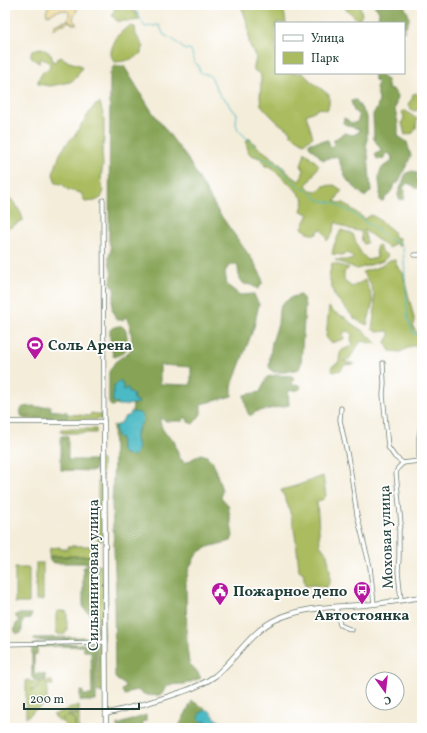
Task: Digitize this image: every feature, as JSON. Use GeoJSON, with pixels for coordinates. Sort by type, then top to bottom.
{"type":"FeatureCollection","features":[{"type":"Feature","properties":{"kind":"street"},"geometry":{"type":"LineString","coordinates":[[5,422],[104,422],[103,200]]}},
{"type":"Feature","properties":{"kind":"street"},"geometry":{"type":"LineString","coordinates":[[414,255],[422,255]]}},
{"type":"Feature","properties":{"kind":"street"},"geometry":{"type":"LineString","coordinates":[[383,363],[383,395],[388,446],[395,457],[403,463],[421,461],[418,449],[422,420]]}},
{"type":"Feature","properties":{"kind":"street"},"geometry":{"type":"LineString","coordinates":[[341,408],[340,420],[350,467],[357,516],[370,567],[374,604]]}},
{"type":"Feature","properties":{"kind":"street","name":"Сильвинитовая улица"},"geometry":{"type":"LineString","coordinates":[[104,422],[106,728]]}},
{"type":"Feature","properties":{"kind":"street","name":"Моховая улица"},"geometry":{"type":"LineString","coordinates":[[401,600],[398,571],[398,542],[401,524],[396,473],[398,468],[403,463]]}},
{"type":"Feature","properties":{"kind":"street"},"geometry":{"type":"LineString","coordinates":[[106,714],[157,700],[204,683],[216,675],[250,639],[264,627],[287,615],[315,609],[374,604],[422,597]]}},
{"type":"Feature","properties":{"kind":"street"},"geometry":{"type":"LineString","coordinates":[[336,607],[340,624],[352,630]]}},
{"type":"Feature","properties":{"kind":"street"},"geometry":{"type":"LineString","coordinates":[[5,644],[106,642]]}},
{"type":"Feature","properties":{"kind":"green space"},"geometry":{"type":"Polygon","coordinates":[[[115,5],[131,5],[139,19],[134,21],[117,21],[112,14],[115,9],[115,5]]]}},
{"type":"Feature","properties":{"kind":"green space"},"geometry":{"type":"Polygon","coordinates":[[[239,5],[283,5],[286,22],[275,22],[275,74],[304,74],[329,95],[329,105],[327,110],[320,108],[306,115],[313,137],[304,143],[290,134],[290,130],[281,125],[261,105],[261,76],[259,72],[254,70],[256,58],[249,43],[248,25],[242,8],[239,5]]]}},
{"type":"Feature","properties":{"kind":"green space"},"geometry":{"type":"Polygon","coordinates":[[[341,5],[360,5],[362,15],[360,18],[361,22],[357,22],[354,16],[341,5]]]}},
{"type":"Feature","properties":{"kind":"green space"},"geometry":{"type":"Polygon","coordinates":[[[374,5],[403,5],[409,16],[408,23],[405,28],[405,22],[379,22],[378,20],[379,12],[374,5]]]}},
{"type":"Feature","properties":{"kind":"green space"},"geometry":{"type":"Polygon","coordinates":[[[130,26],[135,27],[136,35],[144,47],[141,53],[136,57],[125,61],[115,62],[111,54],[111,50],[117,37],[130,26]]]}},
{"type":"Feature","properties":{"kind":"green space"},"geometry":{"type":"Polygon","coordinates":[[[42,48],[51,54],[53,62],[61,57],[69,62],[80,65],[82,68],[76,78],[70,82],[50,86],[38,84],[38,80],[43,72],[49,68],[50,64],[40,58],[39,63],[33,59],[31,52],[42,48]]]}},
{"type":"Feature","properties":{"kind":"green space"},"geometry":{"type":"Polygon","coordinates":[[[124,66],[151,110],[187,158],[219,213],[254,262],[262,277],[262,284],[258,289],[251,285],[244,284],[239,276],[237,264],[228,267],[225,272],[227,285],[240,295],[254,294],[259,304],[254,327],[234,380],[232,396],[201,404],[201,414],[193,424],[188,422],[187,418],[184,418],[183,421],[166,421],[160,418],[164,431],[174,440],[179,457],[185,463],[201,454],[207,456],[213,462],[222,490],[221,497],[228,505],[233,536],[231,541],[208,547],[200,551],[189,569],[186,581],[187,648],[189,663],[201,678],[185,684],[167,685],[162,694],[155,695],[146,695],[137,690],[128,692],[126,695],[122,691],[126,687],[125,685],[115,677],[114,599],[116,595],[112,503],[114,458],[113,425],[115,426],[117,436],[121,439],[121,451],[129,455],[137,443],[136,434],[142,420],[142,415],[132,412],[133,404],[138,403],[138,401],[133,399],[134,395],[130,393],[127,387],[124,391],[114,385],[113,402],[117,403],[118,405],[111,406],[109,403],[109,372],[115,362],[130,351],[132,343],[128,318],[125,317],[123,320],[117,320],[115,318],[115,314],[112,309],[114,289],[110,283],[112,275],[109,259],[111,250],[109,240],[110,74],[113,67],[124,66]],[[160,365],[160,384],[191,385],[191,367],[160,365]]]}},
{"type":"Feature","properties":{"kind":"green space"},"geometry":{"type":"Polygon","coordinates":[[[373,74],[380,74],[387,80],[389,90],[393,89],[397,96],[395,110],[398,123],[398,136],[407,142],[411,156],[398,183],[394,184],[392,190],[383,201],[380,201],[379,175],[383,167],[392,160],[391,155],[386,153],[383,159],[377,159],[375,154],[382,151],[374,139],[373,114],[377,108],[379,100],[376,88],[378,83],[375,80],[373,74]]]}},
{"type":"Feature","properties":{"kind":"green space"},"geometry":{"type":"Polygon","coordinates":[[[416,93],[422,98],[422,107],[415,111],[411,110],[408,104],[412,99],[413,94],[416,93]]]}},
{"type":"Feature","properties":{"kind":"green space"},"geometry":{"type":"Polygon","coordinates":[[[356,100],[367,117],[366,146],[371,191],[365,197],[347,180],[337,156],[323,160],[309,146],[309,143],[328,140],[330,146],[333,147],[334,140],[344,133],[353,135],[359,132],[359,129],[343,123],[344,118],[350,123],[355,123],[358,120],[359,116],[354,111],[351,101],[356,100]]]}},
{"type":"Feature","properties":{"kind":"green space"},"geometry":{"type":"Polygon","coordinates":[[[100,103],[104,118],[104,139],[102,151],[103,165],[101,176],[103,193],[101,198],[95,201],[85,202],[81,193],[68,190],[62,184],[56,183],[53,174],[60,154],[67,143],[76,134],[94,106],[100,103]]]}},
{"type":"Feature","properties":{"kind":"green space"},"geometry":{"type":"Polygon","coordinates":[[[404,110],[417,119],[416,128],[413,133],[405,135],[402,123],[404,117],[402,112],[404,110]]]}},
{"type":"Feature","properties":{"kind":"green space"},"geometry":{"type":"Polygon","coordinates":[[[249,138],[259,148],[277,161],[292,177],[300,181],[304,170],[301,166],[305,152],[319,165],[306,185],[310,190],[318,191],[323,186],[334,185],[342,190],[335,201],[344,203],[365,219],[371,215],[377,218],[393,231],[394,237],[399,238],[400,247],[395,243],[389,248],[364,230],[367,243],[364,244],[362,241],[361,231],[342,226],[336,222],[332,234],[327,241],[326,236],[321,229],[317,232],[317,234],[310,234],[302,228],[309,214],[301,211],[304,200],[295,189],[270,166],[265,166],[262,159],[249,154],[246,142],[249,138]]]}},
{"type":"Feature","properties":{"kind":"green space"},"geometry":{"type":"Polygon","coordinates":[[[413,171],[418,174],[416,178],[420,181],[421,185],[417,189],[407,183],[403,188],[405,191],[404,200],[399,199],[398,194],[406,173],[413,171]]]}},
{"type":"Feature","properties":{"kind":"green space"},"geometry":{"type":"Polygon","coordinates":[[[5,192],[18,209],[23,220],[10,228],[5,225],[5,192]]]}},
{"type":"Feature","properties":{"kind":"green space"},"geometry":{"type":"Polygon","coordinates":[[[341,230],[353,234],[360,252],[368,260],[377,258],[376,247],[378,245],[380,246],[380,250],[388,256],[383,261],[357,269],[335,260],[352,260],[353,257],[348,253],[342,255],[332,254],[334,245],[341,230]]]}},
{"type":"Feature","properties":{"kind":"green space"},"geometry":{"type":"Polygon","coordinates":[[[390,260],[395,260],[397,266],[403,273],[415,322],[413,327],[422,339],[422,345],[412,346],[400,352],[390,351],[385,342],[390,336],[388,331],[377,332],[372,329],[375,306],[373,292],[362,272],[379,267],[390,260]]]}},
{"type":"Feature","properties":{"kind":"green space"},"geometry":{"type":"Polygon","coordinates":[[[332,263],[349,268],[344,272],[344,281],[352,287],[365,280],[373,302],[367,325],[355,319],[334,295],[329,276],[332,263]]]}},
{"type":"Feature","properties":{"kind":"green space"},"geometry":{"type":"Polygon","coordinates":[[[300,295],[303,298],[305,305],[301,364],[299,369],[286,372],[273,372],[269,367],[270,356],[272,342],[278,324],[279,310],[282,304],[292,297],[300,295]]]}},
{"type":"Feature","properties":{"kind":"green space"},"geometry":{"type":"Polygon","coordinates":[[[329,307],[334,312],[346,318],[366,333],[377,344],[361,341],[349,359],[343,361],[355,364],[344,365],[341,370],[333,372],[331,367],[339,362],[341,352],[346,348],[353,346],[351,339],[352,334],[347,331],[343,333],[344,339],[331,343],[326,337],[329,307]]]}},
{"type":"Feature","properties":{"kind":"green space"},"geometry":{"type":"Polygon","coordinates":[[[118,326],[122,326],[126,330],[128,346],[124,352],[115,357],[113,356],[110,330],[118,326]]]}},
{"type":"Feature","properties":{"kind":"green space"},"geometry":{"type":"Polygon","coordinates":[[[275,375],[292,376],[294,378],[292,385],[300,385],[301,388],[288,392],[289,405],[255,412],[252,415],[249,415],[244,395],[260,392],[267,377],[275,375]]]}},
{"type":"Feature","properties":{"kind":"green space"},"geometry":{"type":"Polygon","coordinates":[[[51,406],[50,410],[67,412],[67,418],[22,417],[20,410],[23,407],[51,406]]]}},
{"type":"Feature","properties":{"kind":"green space"},"geometry":{"type":"Polygon","coordinates":[[[91,413],[102,415],[103,417],[102,419],[96,420],[25,420],[22,417],[66,418],[67,414],[90,416],[91,413]]]}},
{"type":"Feature","properties":{"kind":"green space"},"geometry":{"type":"Polygon","coordinates":[[[61,429],[96,429],[96,433],[63,433],[61,432],[61,429]]]}},
{"type":"Feature","properties":{"kind":"green space"},"geometry":{"type":"Polygon","coordinates":[[[61,436],[68,436],[68,460],[95,460],[95,471],[61,470],[61,436]]]}},
{"type":"Feature","properties":{"kind":"green space"},"geometry":{"type":"Polygon","coordinates":[[[98,459],[102,460],[103,540],[98,541],[98,459]]]}},
{"type":"Feature","properties":{"kind":"green space"},"geometry":{"type":"Polygon","coordinates":[[[323,476],[326,496],[322,500],[317,501],[320,545],[327,554],[330,570],[330,582],[326,588],[314,585],[305,586],[303,572],[299,571],[292,519],[281,490],[323,476]]]}},
{"type":"Feature","properties":{"kind":"green space"},"geometry":{"type":"Polygon","coordinates":[[[68,546],[95,546],[95,563],[93,563],[92,556],[49,556],[50,548],[60,547],[60,549],[68,549],[68,546]]]}},
{"type":"Feature","properties":{"kind":"green space"},"geometry":{"type":"Polygon","coordinates":[[[92,556],[92,563],[55,563],[50,561],[49,557],[92,556]]]}},
{"type":"Feature","properties":{"kind":"green space"},"geometry":{"type":"Polygon","coordinates":[[[36,563],[43,563],[43,600],[36,600],[36,563]]]}},
{"type":"Feature","properties":{"kind":"green space"},"geometry":{"type":"Polygon","coordinates":[[[87,565],[96,565],[96,632],[94,635],[93,616],[83,607],[83,568],[87,565]]]}},
{"type":"Feature","properties":{"kind":"green space"},"geometry":{"type":"Polygon","coordinates":[[[98,565],[103,566],[104,639],[102,641],[98,641],[98,565]]]}},
{"type":"Feature","properties":{"kind":"green space"},"geometry":{"type":"Polygon","coordinates":[[[15,568],[29,568],[29,603],[15,603],[15,568]]]}},
{"type":"Feature","properties":{"kind":"green space"},"geometry":{"type":"Polygon","coordinates":[[[59,611],[67,612],[67,630],[65,634],[61,635],[56,632],[56,615],[59,611]]]}},
{"type":"Feature","properties":{"kind":"green space"},"geometry":{"type":"Polygon","coordinates":[[[15,615],[32,615],[30,618],[24,620],[22,623],[22,632],[18,634],[15,632],[15,629],[19,621],[15,615]]]}},
{"type":"Feature","properties":{"kind":"green space"},"geometry":{"type":"Polygon","coordinates":[[[34,638],[91,638],[91,640],[34,640],[34,638]]]}},
{"type":"Feature","properties":{"kind":"green space"},"geometry":{"type":"Polygon","coordinates":[[[96,643],[96,701],[80,701],[81,691],[83,691],[83,695],[92,695],[91,651],[84,651],[83,646],[78,646],[78,644],[96,643]]]}},
{"type":"Feature","properties":{"kind":"green space"},"geometry":{"type":"Polygon","coordinates":[[[98,643],[103,645],[104,692],[98,692],[98,643]]]}},
{"type":"Feature","properties":{"kind":"green space"},"geometry":{"type":"Polygon","coordinates":[[[77,644],[77,646],[37,647],[37,654],[34,655],[34,674],[45,674],[46,680],[34,680],[32,677],[32,648],[33,645],[77,644]]]}},
{"type":"Feature","properties":{"kind":"green space"},"geometry":{"type":"Polygon","coordinates":[[[26,680],[29,680],[30,682],[41,681],[35,690],[42,681],[52,681],[53,685],[47,685],[47,703],[35,710],[26,718],[26,680]]]}},
{"type":"Feature","properties":{"kind":"green space"},"geometry":{"type":"Polygon","coordinates":[[[192,701],[208,712],[218,728],[178,728],[192,701]]]}},
{"type":"Feature","properties":{"kind":"green space"},"geometry":{"type":"Polygon","coordinates":[[[79,705],[79,713],[69,713],[70,715],[79,714],[79,728],[74,728],[76,724],[76,721],[71,716],[67,716],[74,720],[75,725],[73,728],[68,728],[62,722],[66,716],[63,718],[61,722],[53,715],[79,705]]]}},
{"type":"Feature","properties":{"kind":"green space"},"geometry":{"type":"Polygon","coordinates":[[[146,715],[146,721],[143,721],[142,724],[146,728],[117,728],[117,725],[146,715]]]}},
{"type":"Feature","properties":{"kind":"sand"},"geometry":{"type":"Polygon","coordinates":[[[49,5],[79,5],[73,18],[77,24],[72,24],[69,21],[53,29],[54,25],[68,20],[69,12],[61,10],[47,15],[46,12],[49,5]]]}},
{"type":"Feature","properties":{"kind":"water"},"geometry":{"type":"Polygon","coordinates":[[[121,380],[123,390],[124,391],[127,387],[130,393],[133,394],[134,400],[138,401],[139,403],[118,405],[117,403],[113,402],[113,392],[116,384],[121,380]]]}},
{"type":"Feature","properties":{"kind":"water"},"geometry":{"type":"Polygon","coordinates":[[[132,412],[142,415],[143,420],[136,433],[138,447],[136,454],[132,456],[121,451],[121,439],[117,435],[115,426],[120,424],[125,417],[131,415],[130,413],[132,412]]]}},
{"type":"Feature","properties":{"kind":"water"},"geometry":{"type":"Polygon","coordinates":[[[209,710],[217,720],[220,721],[217,726],[208,728],[206,721],[201,722],[199,716],[201,712],[209,710]]]}},
{"type":"Feature","properties":{"kind":"waterway"},"geometry":{"type":"LineString","coordinates":[[133,5],[141,20]]}},
{"type":"Feature","properties":{"kind":"waterway"},"geometry":{"type":"LineString","coordinates":[[142,22],[145,27],[159,25],[164,35],[174,40],[185,50],[191,50],[195,63],[199,66],[199,71],[209,75],[220,96],[227,101],[231,109],[237,113],[236,124],[238,130],[251,142],[258,155],[281,167],[289,178],[305,190],[312,193],[319,200],[334,203],[379,231],[387,239],[400,243],[403,247],[408,318],[413,333],[422,336]]}},
{"type":"Feature","properties":{"kind":"place","name":"Соль Арена"},"geometry":{"type":"Point","coordinates":[35,360]}},
{"type":"Feature","properties":{"kind":"place","name":"Автостоянка"},"geometry":{"type":"Point","coordinates":[362,605]}},
{"type":"Feature","properties":{"kind":"place","name":"Пожарное депо"},"geometry":{"type":"Point","coordinates":[220,606]}}]}
